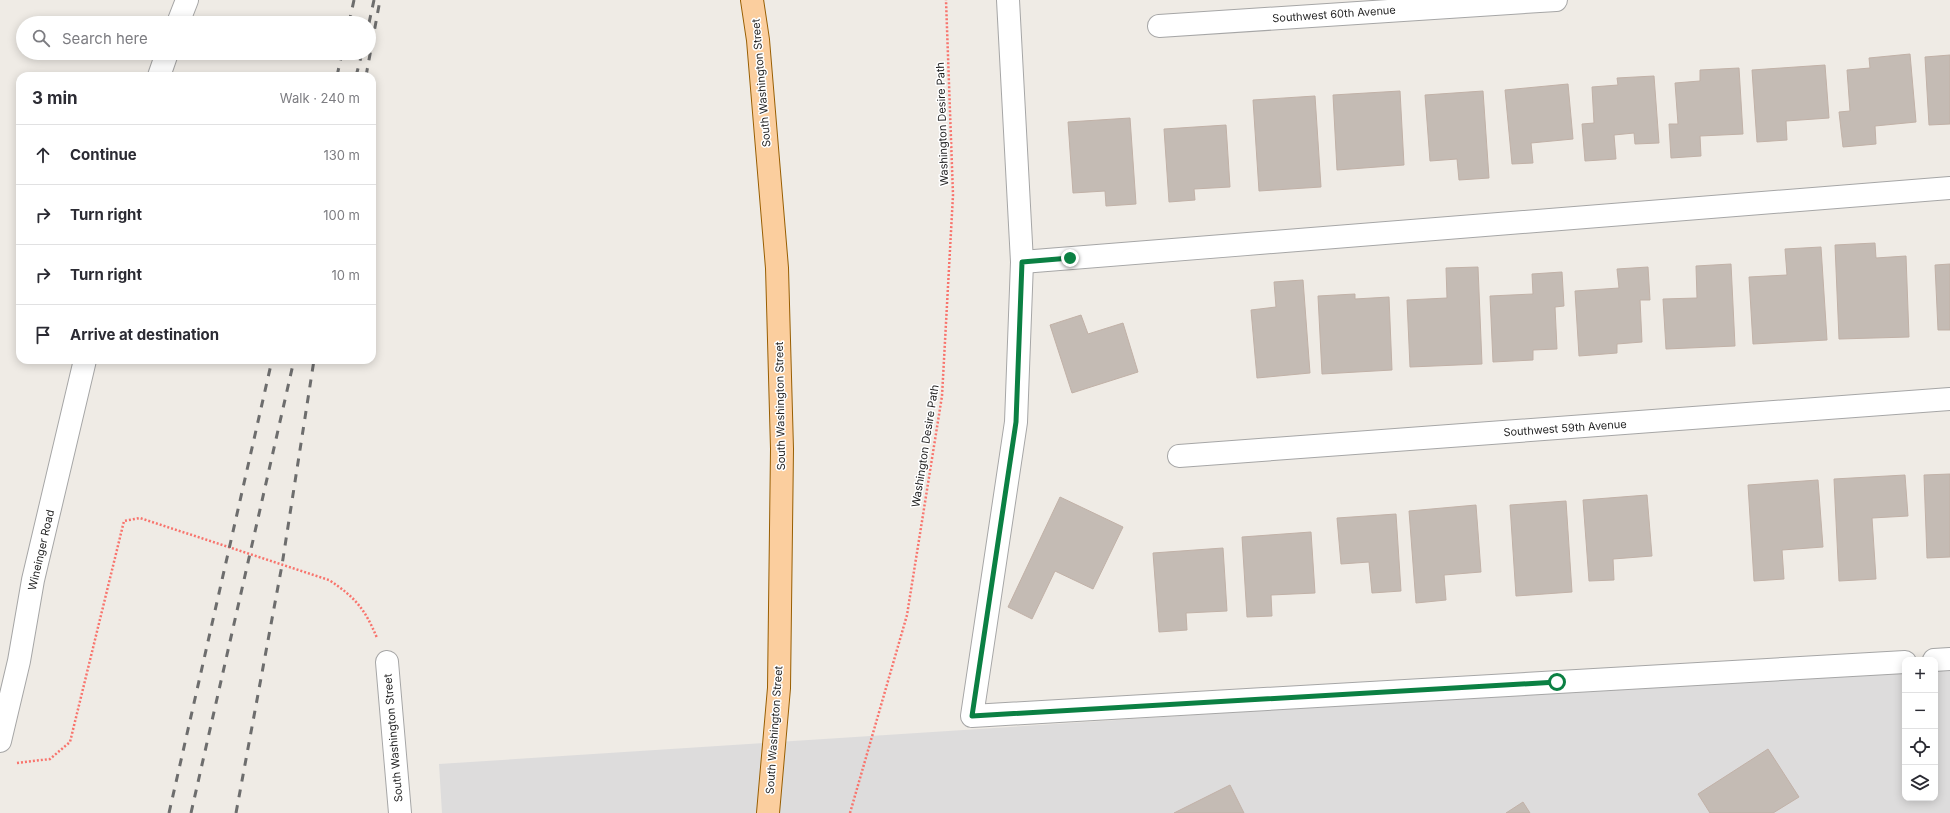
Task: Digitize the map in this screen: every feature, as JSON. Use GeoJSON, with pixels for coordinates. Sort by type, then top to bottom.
{"type":"FeatureCollection","features":[{"type":"Feature","properties":{"kind":"main road","name":"South Washington Street"},"geometry":{"type":"LineString","coordinates":[[752,0],[758,40],[777,268],[782,449],[779,688],[768,813]]}},
{"type":"Feature","properties":{"kind":"street"},"geometry":{"type":"LineString","coordinates":[[181,16],[187,0]]}},
{"type":"Feature","properties":{"kind":"street"},"geometry":{"type":"LineString","coordinates":[[1008,0],[1022,262],[1016,422],[972,716],[1902,662]]}},
{"type":"Feature","properties":{"kind":"street","name":"Southwest 60th Avenue"},"geometry":{"type":"LineString","coordinates":[[1159,26],[1556,0]]}},
{"type":"Feature","properties":{"kind":"street"},"geometry":{"type":"LineString","coordinates":[[160,72],[165,60]]}},
{"type":"Feature","properties":{"kind":"street"},"geometry":{"type":"LineString","coordinates":[[1022,262],[1950,188]]}},
{"type":"Feature","properties":{"kind":"street","name":"Wineinger Road"},"geometry":{"type":"LineString","coordinates":[[0,741],[19,661],[33,580],[84,364]]}},
{"type":"Feature","properties":{"kind":"street","name":"Southwest 59th Avenue"},"geometry":{"type":"LineString","coordinates":[[1179,456],[1950,399]]}},
{"type":"Feature","properties":{"kind":"street"},"geometry":{"type":"LineString","coordinates":[[1938,660],[1950,659]]}},
{"type":"Feature","properties":{"kind":"street","name":"South Washington Street"},"geometry":{"type":"LineString","coordinates":[[387,662],[400,813]]}},
{"type":"Feature","properties":{"kind":"path","name":"Washington Desire Path"},"geometry":{"type":"LineString","coordinates":[[850,813],[907,615],[942,396],[953,194],[946,0]]}},
{"type":"Feature","properties":{"kind":"path"},"geometry":{"type":"LineString","coordinates":[[14,763],[50,759],[70,742],[124,521],[140,518],[329,580],[348,592],[367,615],[387,662]]}},
{"type":"Feature","properties":{"kind":"shaded area"},"geometry":{"type":"Polygon","coordinates":[[[1950,666],[1950,813],[442,813],[439,764],[1902,669],[1902,801],[1938,801],[1938,667],[1950,666]]]}},
{"type":"Feature","properties":{"kind":"building"},"geometry":{"type":"Polygon","coordinates":[[[1910,54],[1916,122],[1875,126],[1876,144],[1843,147],[1839,112],[1850,111],[1847,70],[1870,68],[1869,58],[1910,54]]]}},
{"type":"Feature","properties":{"kind":"building"},"geometry":{"type":"Polygon","coordinates":[[[1950,55],[1950,124],[1929,125],[1925,57],[1950,55]]]}},
{"type":"Feature","properties":{"kind":"building"},"geometry":{"type":"Polygon","coordinates":[[[1825,65],[1829,118],[1786,121],[1787,140],[1757,142],[1752,70],[1825,65]]]}},
{"type":"Feature","properties":{"kind":"building"},"geometry":{"type":"Polygon","coordinates":[[[1739,68],[1743,134],[1700,136],[1701,156],[1671,158],[1669,124],[1678,124],[1675,83],[1700,81],[1700,70],[1739,68]]]}},
{"type":"Feature","properties":{"kind":"building"},"geometry":{"type":"Polygon","coordinates":[[[1654,76],[1659,143],[1635,144],[1634,133],[1614,135],[1616,159],[1585,161],[1582,124],[1594,123],[1592,87],[1618,85],[1617,78],[1654,76]]]}},
{"type":"Feature","properties":{"kind":"building"},"geometry":{"type":"Polygon","coordinates":[[[1568,84],[1573,139],[1531,143],[1533,163],[1512,164],[1505,90],[1568,84]]]}},
{"type":"Feature","properties":{"kind":"building"},"geometry":{"type":"Polygon","coordinates":[[[1400,91],[1404,165],[1337,170],[1333,95],[1400,91]]]}},
{"type":"Feature","properties":{"kind":"building"},"geometry":{"type":"Polygon","coordinates":[[[1483,91],[1489,178],[1459,180],[1457,159],[1430,161],[1425,95],[1483,91]]]}},
{"type":"Feature","properties":{"kind":"building"},"geometry":{"type":"Polygon","coordinates":[[[1315,96],[1321,187],[1259,191],[1253,100],[1315,96]]]}},
{"type":"Feature","properties":{"kind":"building"},"geometry":{"type":"Polygon","coordinates":[[[1130,118],[1136,204],[1106,206],[1105,191],[1073,193],[1068,122],[1130,118]]]}},
{"type":"Feature","properties":{"kind":"building"},"geometry":{"type":"Polygon","coordinates":[[[1226,125],[1230,187],[1194,189],[1195,200],[1169,202],[1164,129],[1226,125]]]}},
{"type":"Feature","properties":{"kind":"building"},"geometry":{"type":"Polygon","coordinates":[[[1875,243],[1876,258],[1906,256],[1909,337],[1839,339],[1835,245],[1875,243]]]}},
{"type":"Feature","properties":{"kind":"building"},"geometry":{"type":"Polygon","coordinates":[[[1821,247],[1827,340],[1753,344],[1749,277],[1787,275],[1785,249],[1821,247]]]}},
{"type":"Feature","properties":{"kind":"building"},"geometry":{"type":"Polygon","coordinates":[[[1731,264],[1735,346],[1666,349],[1663,299],[1697,298],[1696,266],[1731,264]]]}},
{"type":"Feature","properties":{"kind":"building"},"geometry":{"type":"Polygon","coordinates":[[[1950,264],[1950,330],[1938,330],[1935,265],[1950,264]]]}},
{"type":"Feature","properties":{"kind":"building"},"geometry":{"type":"Polygon","coordinates":[[[1478,267],[1482,364],[1410,367],[1407,300],[1447,298],[1446,268],[1478,267]]]}},
{"type":"Feature","properties":{"kind":"building"},"geometry":{"type":"Polygon","coordinates":[[[1648,267],[1650,300],[1640,300],[1642,342],[1617,344],[1617,353],[1579,356],[1575,291],[1619,288],[1617,269],[1648,267]]]}},
{"type":"Feature","properties":{"kind":"building"},"geometry":{"type":"Polygon","coordinates":[[[1562,272],[1564,306],[1555,307],[1557,349],[1533,350],[1533,360],[1493,362],[1490,296],[1533,294],[1532,274],[1562,272]]]}},
{"type":"Feature","properties":{"kind":"building"},"geometry":{"type":"Polygon","coordinates":[[[1303,280],[1310,373],[1257,378],[1251,310],[1276,307],[1274,282],[1303,280]]]}},
{"type":"Feature","properties":{"kind":"building"},"geometry":{"type":"Polygon","coordinates":[[[1355,294],[1355,299],[1389,297],[1392,370],[1322,374],[1318,296],[1355,294]]]}},
{"type":"Feature","properties":{"kind":"building"},"geometry":{"type":"Polygon","coordinates":[[[1081,315],[1088,334],[1123,323],[1138,372],[1072,393],[1050,325],[1081,315]]]}},
{"type":"Feature","properties":{"kind":"building"},"geometry":{"type":"Polygon","coordinates":[[[1950,474],[1950,557],[1927,558],[1924,475],[1950,474]]]}},
{"type":"Feature","properties":{"kind":"building"},"geometry":{"type":"Polygon","coordinates":[[[1905,475],[1908,516],[1872,518],[1876,579],[1839,581],[1834,479],[1905,475]]]}},
{"type":"Feature","properties":{"kind":"building"},"geometry":{"type":"Polygon","coordinates":[[[1818,480],[1823,547],[1782,550],[1784,579],[1754,581],[1748,485],[1818,480]]]}},
{"type":"Feature","properties":{"kind":"building"},"geometry":{"type":"Polygon","coordinates":[[[1647,495],[1652,556],[1613,559],[1614,580],[1589,581],[1583,500],[1647,495]]]}},
{"type":"Feature","properties":{"kind":"building"},"geometry":{"type":"Polygon","coordinates":[[[1060,497],[1123,527],[1093,589],[1055,571],[1032,619],[1008,607],[1060,497]]]}},
{"type":"Feature","properties":{"kind":"building"},"geometry":{"type":"Polygon","coordinates":[[[1566,501],[1572,592],[1516,596],[1510,505],[1566,501]]]}},
{"type":"Feature","properties":{"kind":"building"},"geometry":{"type":"Polygon","coordinates":[[[1476,505],[1481,572],[1444,575],[1446,600],[1416,603],[1409,511],[1476,505]]]}},
{"type":"Feature","properties":{"kind":"building"},"geometry":{"type":"Polygon","coordinates":[[[1396,514],[1401,591],[1372,593],[1369,562],[1341,564],[1337,518],[1396,514]]]}},
{"type":"Feature","properties":{"kind":"building"},"geometry":{"type":"Polygon","coordinates":[[[1311,532],[1315,593],[1271,595],[1272,616],[1247,617],[1242,537],[1311,532]]]}},
{"type":"Feature","properties":{"kind":"building"},"geometry":{"type":"Polygon","coordinates":[[[1223,548],[1227,611],[1186,613],[1187,630],[1159,632],[1153,553],[1223,548]]]}},
{"type":"Feature","properties":{"kind":"building"},"geometry":{"type":"Polygon","coordinates":[[[1768,749],[1799,797],[1773,813],[1710,813],[1698,794],[1768,749]]]}},
{"type":"Feature","properties":{"kind":"building"},"geometry":{"type":"Polygon","coordinates":[[[1230,785],[1244,813],[1174,813],[1230,785]]]}},
{"type":"Feature","properties":{"kind":"building"},"geometry":{"type":"Polygon","coordinates":[[[1523,802],[1530,813],[1506,813],[1523,802]]]}},
{"type":"Feature","properties":{"kind":"railway"},"geometry":{"type":"LineString","coordinates":[[351,16],[354,0]]}},
{"type":"Feature","properties":{"kind":"railway"},"geometry":{"type":"LineString","coordinates":[[371,16],[374,0]]}},
{"type":"Feature","properties":{"kind":"railway"},"geometry":{"type":"LineString","coordinates":[[376,22],[380,0]]}},
{"type":"Feature","properties":{"kind":"railway"},"geometry":{"type":"LineString","coordinates":[[338,72],[340,60]]}},
{"type":"Feature","properties":{"kind":"railway"},"geometry":{"type":"LineString","coordinates":[[357,72],[360,60]]}},
{"type":"Feature","properties":{"kind":"railway"},"geometry":{"type":"LineString","coordinates":[[367,72],[369,60]]}},
{"type":"Feature","properties":{"kind":"railway"},"geometry":{"type":"LineString","coordinates":[[169,813],[271,364]]}},
{"type":"Feature","properties":{"kind":"railway"},"geometry":{"type":"LineString","coordinates":[[191,813],[293,364]]}},
{"type":"Feature","properties":{"kind":"railway"},"geometry":{"type":"LineString","coordinates":[[236,813],[282,565],[313,364]]}},
{"type":"Feature","properties":{"kind":"route"},"geometry":{"type":"LineString","coordinates":[[1070,258],[1022,262],[1016,422],[972,716],[1557,682]]}}]}
